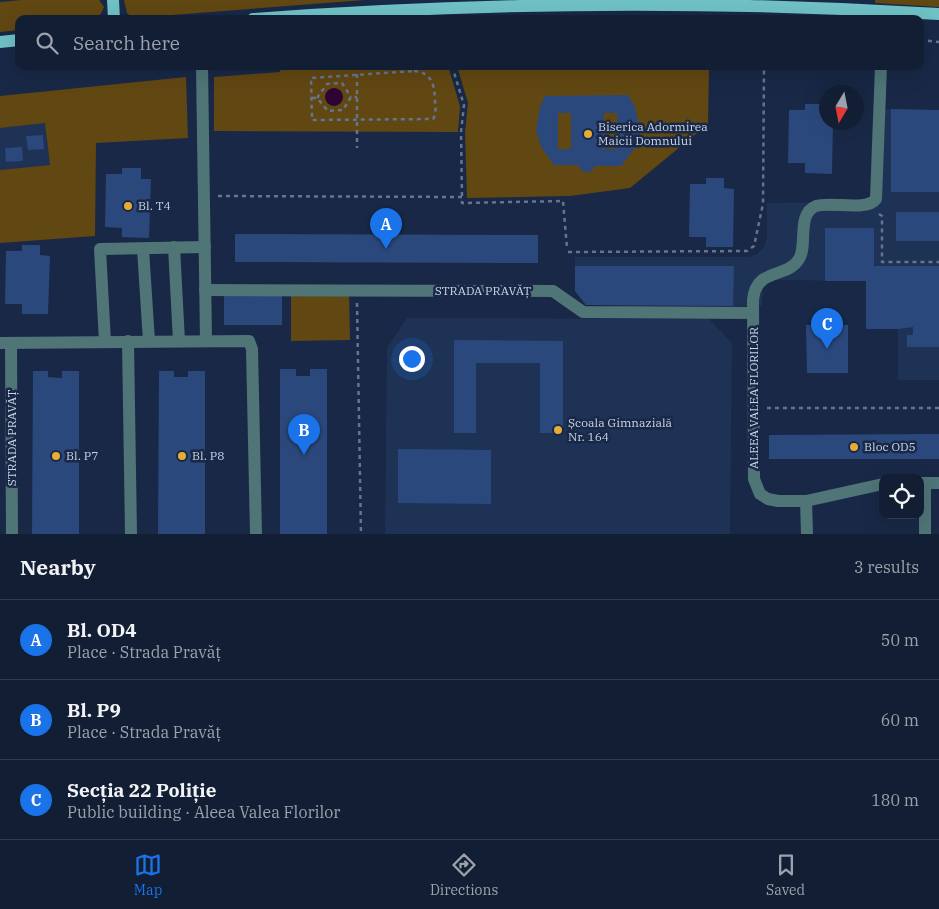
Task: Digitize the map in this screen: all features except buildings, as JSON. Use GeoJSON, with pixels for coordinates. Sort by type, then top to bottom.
{"type":"FeatureCollection","features":[{"type":"Feature","properties":{"kind":"main road"},"geometry":{"type":"LineString","coordinates":[[112,0],[114,15]]}},
{"type":"Feature","properties":{"kind":"main road"},"geometry":{"type":"LineString","coordinates":[[290,15],[384,5],[659,3],[884,14],[939,14]]}},
{"type":"Feature","properties":{"kind":"main road"},"geometry":{"type":"LineString","coordinates":[[0,42],[15,40]]}},
{"type":"Feature","properties":{"kind":"street"},"geometry":{"type":"LineString","coordinates":[[202,70],[206,340]]}},
{"type":"Feature","properties":{"kind":"street"},"geometry":{"type":"LineString","coordinates":[[868,204],[874,202],[877,195],[881,70]]}},
{"type":"Feature","properties":{"kind":"street","name":"ALEEA VALEA FLORILOR"},"geometry":{"type":"LineString","coordinates":[[868,204],[817,206],[809,211],[805,219],[799,261],[792,267],[770,275],[760,282],[754,295],[754,479],[760,494],[768,499],[806,501],[879,485]]}},
{"type":"Feature","properties":{"kind":"street"},"geometry":{"type":"LineString","coordinates":[[174,247],[179,341]]}},
{"type":"Feature","properties":{"kind":"street"},"geometry":{"type":"LineString","coordinates":[[105,342],[100,249],[205,247]]}},
{"type":"Feature","properties":{"kind":"street"},"geometry":{"type":"LineString","coordinates":[[143,249],[149,341]]}},
{"type":"Feature","properties":{"kind":"street","name":"STRADA PRAVĂȚ"},"geometry":{"type":"LineString","coordinates":[[205,290],[553,291],[582,312],[753,313]]}},
{"type":"Feature","properties":{"kind":"street","name":"STRADA PRAVĂȚ"},"geometry":{"type":"LineString","coordinates":[[12,534],[6,483],[6,343],[245,340],[252,345],[256,534]]}},
{"type":"Feature","properties":{"kind":"street"},"geometry":{"type":"LineString","coordinates":[[128,341],[131,534]]}},
{"type":"Feature","properties":{"kind":"street"},"geometry":{"type":"LineString","coordinates":[[924,483],[939,483]]}},
{"type":"Feature","properties":{"kind":"street"},"geometry":{"type":"LineString","coordinates":[[806,501],[807,534]]}},
{"type":"Feature","properties":{"kind":"street"},"geometry":{"type":"LineString","coordinates":[[924,508],[925,534]]}},
{"type":"Feature","properties":{"kind":"path"},"geometry":{"type":"LineString","coordinates":[[924,40],[939,42]]}},
{"type":"Feature","properties":{"kind":"path"},"geometry":{"type":"LineString","coordinates":[[357,70],[358,148]]}},
{"type":"Feature","properties":{"kind":"path"},"geometry":{"type":"LineString","coordinates":[[453,70],[464,105],[461,132],[462,203],[563,201],[567,250],[747,251],[754,246],[763,204],[763,70]]}},
{"type":"Feature","properties":{"kind":"path"},"geometry":{"type":"LineString","coordinates":[[418,71],[430,77],[434,84],[436,113],[430,120],[312,120],[312,98],[311,78],[418,71]]}},
{"type":"Feature","properties":{"kind":"path"},"geometry":{"type":"LineString","coordinates":[[317,98],[327,84],[342,83],[351,97]]}},
{"type":"Feature","properties":{"kind":"path"},"geometry":{"type":"LineString","coordinates":[[351,97],[357,97]]}},
{"type":"Feature","properties":{"kind":"path"},"geometry":{"type":"LineString","coordinates":[[312,98],[317,98],[328,111],[343,110],[351,97]]}},
{"type":"Feature","properties":{"kind":"path"},"geometry":{"type":"LineString","coordinates":[[204,196],[462,196]]}},
{"type":"Feature","properties":{"kind":"path"},"geometry":{"type":"LineString","coordinates":[[868,204],[882,216],[882,262],[939,262]]}},
{"type":"Feature","properties":{"kind":"path"},"geometry":{"type":"LineString","coordinates":[[356,290],[361,534]]}},
{"type":"Feature","properties":{"kind":"path"},"geometry":{"type":"LineString","coordinates":[[753,408],[939,408]]}},
{"type":"Feature","properties":{"kind":"shaded area"},"geometry":{"type":"Polygon","coordinates":[[[22,0],[99,0],[104,7],[100,15],[15,15],[15,30],[0,32],[0,2],[22,0]]]}},
{"type":"Feature","properties":{"kind":"shaded area"},"geometry":{"type":"Polygon","coordinates":[[[124,0],[365,0],[172,15],[129,15],[127,13],[124,0]]]}},
{"type":"Feature","properties":{"kind":"shaded area"},"geometry":{"type":"Polygon","coordinates":[[[875,0],[939,0],[939,7],[875,3],[875,0]]]}},
{"type":"Feature","properties":{"kind":"shaded area"},"geometry":{"type":"Polygon","coordinates":[[[280,70],[449,70],[460,106],[458,132],[214,131],[214,77],[280,72],[280,70]]]}},
{"type":"Feature","properties":{"kind":"shaded area"},"geometry":{"type":"Polygon","coordinates":[[[458,70],[709,70],[708,124],[630,188],[570,196],[467,198],[465,132],[468,103],[458,70]]]}},
{"type":"Feature","properties":{"kind":"shaded area"},"geometry":{"type":"Polygon","coordinates":[[[186,77],[188,138],[96,143],[95,236],[0,243],[0,170],[50,165],[45,123],[0,128],[0,96],[186,77]]]}},
{"type":"Feature","properties":{"kind":"shaded area"},"geometry":{"type":"Polygon","coordinates":[[[334,88],[340,91],[343,97],[340,103],[334,106],[328,103],[325,97],[328,91],[334,88]]]}},
{"type":"Feature","properties":{"kind":"shaded area"},"geometry":{"type":"Polygon","coordinates":[[[873,109],[939,110],[939,380],[898,380],[898,329],[866,329],[866,281],[770,280],[763,289],[762,306],[586,305],[575,291],[575,257],[749,257],[757,254],[764,247],[767,237],[767,203],[864,202],[870,199],[873,109]]]}},
{"type":"Feature","properties":{"kind":"shaded area"},"geometry":{"type":"Polygon","coordinates":[[[45,122],[50,165],[0,170],[0,128],[45,122]]]}},
{"type":"Feature","properties":{"kind":"shaded area"},"geometry":{"type":"Polygon","coordinates":[[[349,294],[350,340],[291,341],[291,295],[349,294]]]}},
{"type":"Feature","properties":{"kind":"shaded area","name":"Școala Gimnazială Nr. 164"},"geometry":{"type":"Polygon","coordinates":[[[407,318],[709,319],[732,343],[730,534],[385,534],[387,348],[407,318]]]}},
{"type":"Feature","properties":{"kind":"place","name":"Biserica Adormirea Maicii Domnului"},"geometry":{"type":"Point","coordinates":[588,134]}},
{"type":"Feature","properties":{"kind":"place","name":"Bl. T4"},"geometry":{"type":"Point","coordinates":[128,206]}},
{"type":"Feature","properties":{"kind":"place","name":"Bl. OD4"},"geometry":{"type":"Point","coordinates":[386,249]}},
{"type":"Feature","properties":{"kind":"place","name":"Secția 22 Poliție"},"geometry":{"type":"Point","coordinates":[827,349]}},
{"type":"Feature","properties":{"kind":"place","name":"Școala Gimnazială Nr. 164"},"geometry":{"type":"Point","coordinates":[558,430]}},
{"type":"Feature","properties":{"kind":"place","name":"Bloc OD5"},"geometry":{"type":"Point","coordinates":[854,447]}},
{"type":"Feature","properties":{"kind":"place","name":"Bl. P9"},"geometry":{"type":"Point","coordinates":[304,455]}},
{"type":"Feature","properties":{"kind":"place","name":"Bl. P7"},"geometry":{"type":"Point","coordinates":[56,456]}},
{"type":"Feature","properties":{"kind":"place","name":"Bl. P8"},"geometry":{"type":"Point","coordinates":[182,456]}}]}
